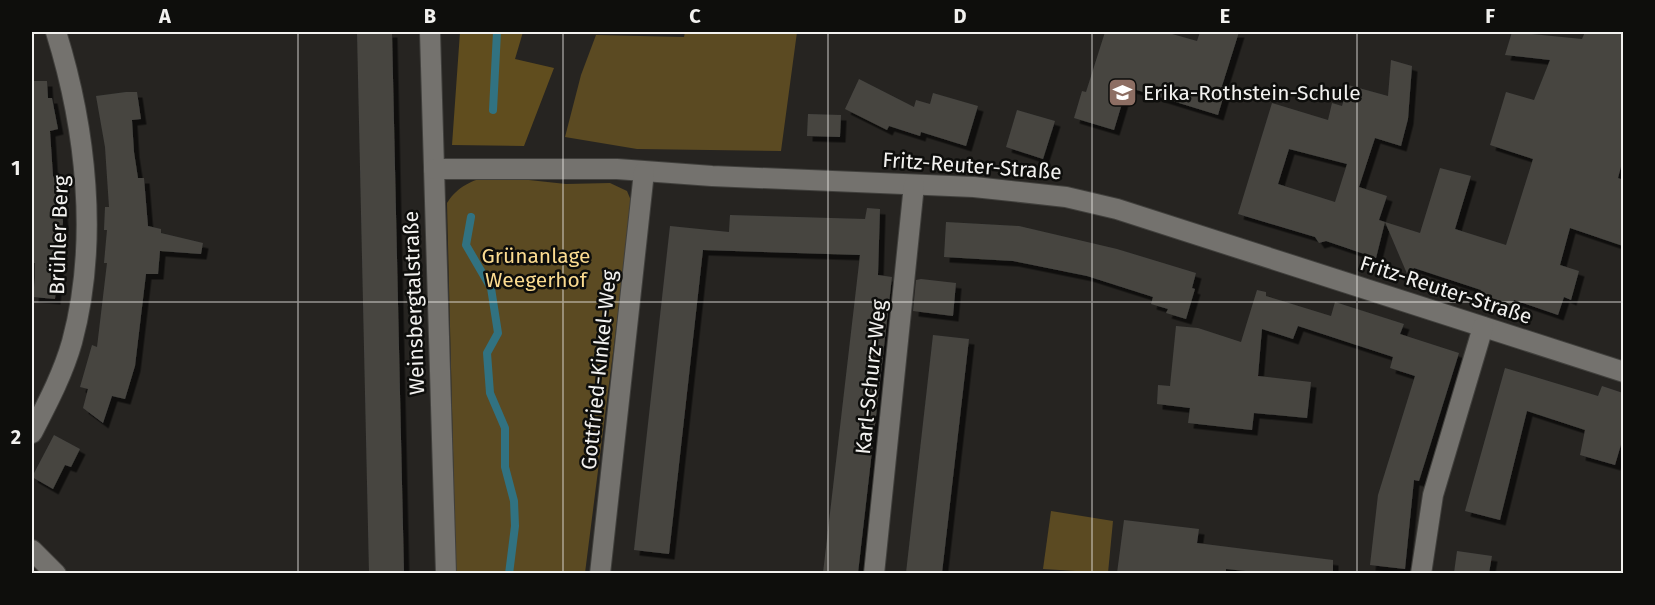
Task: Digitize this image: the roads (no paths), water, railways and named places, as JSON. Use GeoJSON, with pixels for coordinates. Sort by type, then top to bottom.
{"type":"FeatureCollection","features":[{"type":"Feature","properties":{"kind":"street","name":"Brühler Berg"},"geometry":{"type":"LineString","coordinates":[[32,433],[53,393],[71,344],[82,297],[86,169],[78,118],[56,32]]}},
{"type":"Feature","properties":{"kind":"street","name":"Weinsbergtalstraße"},"geometry":{"type":"LineString","coordinates":[[430,32],[446,573]]}},
{"type":"Feature","properties":{"kind":"street","name":"Fritz-Reuter-Straße"},"geometry":{"type":"LineString","coordinates":[[434,169],[573,168],[974,187],[1066,197],[1117,209],[1623,372]]}},
{"type":"Feature","properties":{"kind":"street","name":"Gottfried-Kinkel-Weg"},"geometry":{"type":"LineString","coordinates":[[600,573],[644,172]]}},
{"type":"Feature","properties":{"kind":"street","name":"Karl-Schurz-Weg"},"geometry":{"type":"LineString","coordinates":[[874,573],[914,185]]}},
{"type":"Feature","properties":{"kind":"street"},"geometry":{"type":"LineString","coordinates":[[1421,573],[1433,495],[1484,327]]}},
{"type":"Feature","properties":{"kind":"street"},"geometry":{"type":"LineString","coordinates":[[32,550],[56,573]]}},
{"type":"Feature","properties":{"kind":"waterway"},"geometry":{"type":"LineString","coordinates":[[493,110],[497,32]]}},
{"type":"Feature","properties":{"kind":"waterway"},"geometry":{"type":"LineString","coordinates":[[471,217],[466,245],[491,288],[498,333],[487,353],[490,393],[505,428],[505,467],[514,501],[515,526],[509,574]]}},
{"type":"Feature","properties":{"kind":"place","name":"Erika-Rothstein-Schule"},"geometry":{"type":"Point","coordinates":[1122,93]}},
{"type":"Feature","properties":{"kind":"park label","name":"Grünanlage Weegerhof"},"geometry":{"type":"Point","coordinates":[536,268]}}]}
